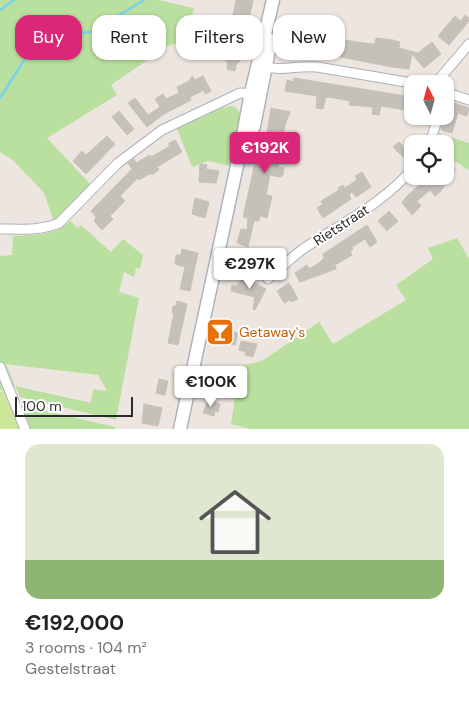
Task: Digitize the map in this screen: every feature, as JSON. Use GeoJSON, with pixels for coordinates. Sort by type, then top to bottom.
{"type":"FeatureCollection","features":[{"type":"Feature","properties":{"kind":"main road"},"geometry":{"type":"LineString","coordinates":[[180,429],[238,161],[256,94],[272,6]]}},
{"type":"Feature","properties":{"kind":"street"},"geometry":{"type":"LineString","coordinates":[[443,75],[469,44]]}},
{"type":"Feature","properties":{"kind":"street"},"geometry":{"type":"LineString","coordinates":[[262,66],[276,70],[304,66],[317,67],[404,82]]}},
{"type":"Feature","properties":{"kind":"street"},"geometry":{"type":"LineString","coordinates":[[0,229],[35,230],[59,223],[118,163],[162,130],[240,93],[256,94]]}},
{"type":"Feature","properties":{"kind":"street"},"geometry":{"type":"LineString","coordinates":[[454,95],[469,100]]}},
{"type":"Feature","properties":{"kind":"street","name":"Rietstraat"},"geometry":{"type":"LineString","coordinates":[[268,279],[303,249],[361,213],[388,193],[404,177]]}},
{"type":"Feature","properties":{"kind":"street"},"geometry":{"type":"LineString","coordinates":[[0,366],[25,429]]}},
{"type":"Feature","properties":{"kind":"green space"},"geometry":{"type":"Polygon","coordinates":[[[0,0],[158,0],[194,8],[192,15],[176,15],[176,43],[166,47],[166,15],[92,15],[92,60],[148,60],[111,85],[117,95],[47,138],[92,186],[54,222],[44,193],[14,161],[0,152],[0,0]]]}},
{"type":"Feature","properties":{"kind":"green space"},"geometry":{"type":"Polygon","coordinates":[[[222,106],[224,108],[234,107],[241,115],[231,166],[208,161],[192,167],[176,126],[222,106]]]}},
{"type":"Feature","properties":{"kind":"green space"},"geometry":{"type":"Polygon","coordinates":[[[454,138],[469,143],[469,170],[454,161],[454,138]]]}},
{"type":"Feature","properties":{"kind":"green space"},"geometry":{"type":"Polygon","coordinates":[[[70,221],[78,228],[81,225],[111,252],[123,239],[143,255],[140,269],[136,268],[134,277],[124,272],[119,292],[139,298],[116,420],[20,397],[15,386],[0,390],[0,256],[12,255],[13,236],[44,234],[64,226],[70,221]],[[6,364],[15,386],[91,403],[93,389],[107,391],[98,375],[6,364]]]}},
{"type":"Feature","properties":{"kind":"green space"},"geometry":{"type":"Polygon","coordinates":[[[457,238],[469,259],[469,429],[250,429],[231,424],[235,399],[195,392],[200,376],[262,361],[319,322],[333,344],[406,300],[396,285],[433,259],[428,248],[457,238]]]}},
{"type":"Feature","properties":{"kind":"green space"},"geometry":{"type":"Polygon","coordinates":[[[6,389],[22,429],[0,429],[0,392],[6,389]]]}},
{"type":"Feature","properties":{"kind":"green space"},"geometry":{"type":"Polygon","coordinates":[[[20,405],[115,427],[115,429],[29,429],[20,405]]]}},
{"type":"Feature","properties":{"kind":"building"},"geometry":{"type":"Polygon","coordinates":[[[236,0],[253,0],[250,15],[233,15],[236,0]]]}},
{"type":"Feature","properties":{"kind":"building"},"geometry":{"type":"Polygon","coordinates":[[[465,15],[469,18],[469,21],[449,45],[438,36],[455,16],[461,21],[465,15]]]}},
{"type":"Feature","properties":{"kind":"building"},"geometry":{"type":"Polygon","coordinates":[[[376,38],[393,40],[400,42],[399,48],[418,53],[432,42],[441,54],[424,68],[412,54],[409,69],[345,58],[345,40],[375,44],[376,38]]]}},
{"type":"Feature","properties":{"kind":"building"},"geometry":{"type":"Polygon","coordinates":[[[226,60],[240,60],[236,65],[235,71],[227,69],[228,62],[226,62],[226,60]]]}},
{"type":"Feature","properties":{"kind":"building"},"geometry":{"type":"Polygon","coordinates":[[[192,76],[195,80],[203,76],[211,91],[205,94],[204,90],[190,97],[191,100],[164,114],[147,127],[128,103],[135,98],[148,115],[160,107],[155,99],[163,94],[166,99],[179,93],[177,87],[189,81],[192,76]]]}},
{"type":"Feature","properties":{"kind":"building"},"geometry":{"type":"Polygon","coordinates":[[[294,78],[404,96],[404,110],[381,106],[379,115],[372,114],[373,107],[349,105],[350,101],[326,97],[323,109],[316,108],[317,96],[285,91],[287,80],[293,82],[294,78]]]}},
{"type":"Feature","properties":{"kind":"building"},"geometry":{"type":"Polygon","coordinates":[[[454,103],[469,108],[467,116],[458,113],[452,133],[441,130],[442,125],[454,125],[454,103]]]}},
{"type":"Feature","properties":{"kind":"building"},"geometry":{"type":"Polygon","coordinates":[[[271,108],[290,112],[285,125],[278,167],[284,168],[283,175],[280,177],[270,175],[266,195],[272,196],[267,218],[260,216],[259,221],[254,221],[248,247],[237,243],[241,229],[247,230],[248,218],[243,217],[256,158],[263,158],[271,108]]]}},
{"type":"Feature","properties":{"kind":"building"},"geometry":{"type":"Polygon","coordinates":[[[119,111],[134,129],[127,135],[112,117],[119,111]]]}},
{"type":"Feature","properties":{"kind":"building"},"geometry":{"type":"Polygon","coordinates":[[[107,136],[115,144],[86,174],[73,161],[82,151],[86,155],[107,136]]]}},
{"type":"Feature","properties":{"kind":"building"},"geometry":{"type":"Polygon","coordinates":[[[175,140],[182,152],[157,167],[159,170],[152,175],[151,173],[139,180],[138,178],[120,196],[125,201],[110,216],[113,219],[102,230],[94,221],[96,217],[91,211],[132,169],[128,163],[134,159],[136,163],[150,155],[151,157],[170,146],[168,144],[175,140]]]}},
{"type":"Feature","properties":{"kind":"building"},"geometry":{"type":"Polygon","coordinates":[[[399,142],[404,147],[404,158],[393,147],[399,142]]]}},
{"type":"Feature","properties":{"kind":"building"},"geometry":{"type":"Polygon","coordinates":[[[200,164],[207,165],[206,169],[219,171],[216,183],[199,182],[200,164]]]}},
{"type":"Feature","properties":{"kind":"building"},"geometry":{"type":"Polygon","coordinates":[[[362,172],[371,187],[356,197],[352,192],[349,195],[351,199],[323,218],[317,208],[323,204],[321,201],[339,190],[338,188],[343,185],[345,188],[357,180],[355,176],[362,172]]]}},
{"type":"Feature","properties":{"kind":"building"},"geometry":{"type":"Polygon","coordinates":[[[419,185],[445,185],[435,196],[430,190],[417,201],[421,206],[412,215],[402,203],[419,185]]]}},
{"type":"Feature","properties":{"kind":"building"},"geometry":{"type":"Polygon","coordinates":[[[195,198],[209,202],[205,218],[192,214],[195,198]]]}},
{"type":"Feature","properties":{"kind":"building"},"geometry":{"type":"Polygon","coordinates":[[[389,211],[398,221],[387,231],[378,221],[389,211]]]}},
{"type":"Feature","properties":{"kind":"building"},"geometry":{"type":"Polygon","coordinates":[[[367,225],[377,242],[370,247],[365,239],[352,247],[353,249],[350,251],[352,255],[335,265],[336,269],[300,282],[295,273],[307,265],[309,269],[319,263],[324,258],[323,254],[367,225]]]}},
{"type":"Feature","properties":{"kind":"building"},"geometry":{"type":"Polygon","coordinates":[[[182,249],[198,253],[190,291],[180,289],[185,267],[175,264],[176,255],[181,255],[182,249]]]}},
{"type":"Feature","properties":{"kind":"building"},"geometry":{"type":"Polygon","coordinates":[[[244,277],[266,289],[255,310],[253,309],[255,297],[231,291],[232,285],[236,286],[244,277]]]}},
{"type":"Feature","properties":{"kind":"building"},"geometry":{"type":"Polygon","coordinates":[[[289,283],[298,299],[284,303],[277,291],[289,283]]]}},
{"type":"Feature","properties":{"kind":"building"},"geometry":{"type":"Polygon","coordinates":[[[177,301],[187,304],[178,345],[168,343],[174,313],[172,313],[173,306],[176,306],[177,301]]]}},
{"type":"Feature","properties":{"kind":"building"},"geometry":{"type":"Polygon","coordinates":[[[217,322],[226,323],[226,326],[230,327],[230,331],[238,333],[235,345],[213,339],[217,322]]]}},
{"type":"Feature","properties":{"kind":"building"},"geometry":{"type":"Polygon","coordinates":[[[241,341],[257,344],[253,357],[245,355],[246,352],[239,350],[241,341]]]}},
{"type":"Feature","properties":{"kind":"building"},"geometry":{"type":"Polygon","coordinates":[[[159,379],[168,381],[165,395],[156,393],[159,379]]]}},
{"type":"Feature","properties":{"kind":"building"},"geometry":{"type":"Polygon","coordinates":[[[208,400],[220,404],[218,412],[215,411],[214,416],[203,413],[208,400]]]}},
{"type":"Feature","properties":{"kind":"building"},"geometry":{"type":"Polygon","coordinates":[[[144,404],[162,408],[158,426],[142,423],[144,404]]]}},
{"type":"Feature","properties":{"kind":"waterway"},"geometry":{"type":"LineString","coordinates":[[0,10],[14,0]]}},
{"type":"Feature","properties":{"kind":"waterway"},"geometry":{"type":"LineString","coordinates":[[0,98],[26,57],[35,50],[62,34],[92,32],[144,0]]}},
{"type":"Feature","properties":{"kind":"place","name":"Getaway's"},"geometry":{"type":"Point","coordinates":[220,332]}}]}
